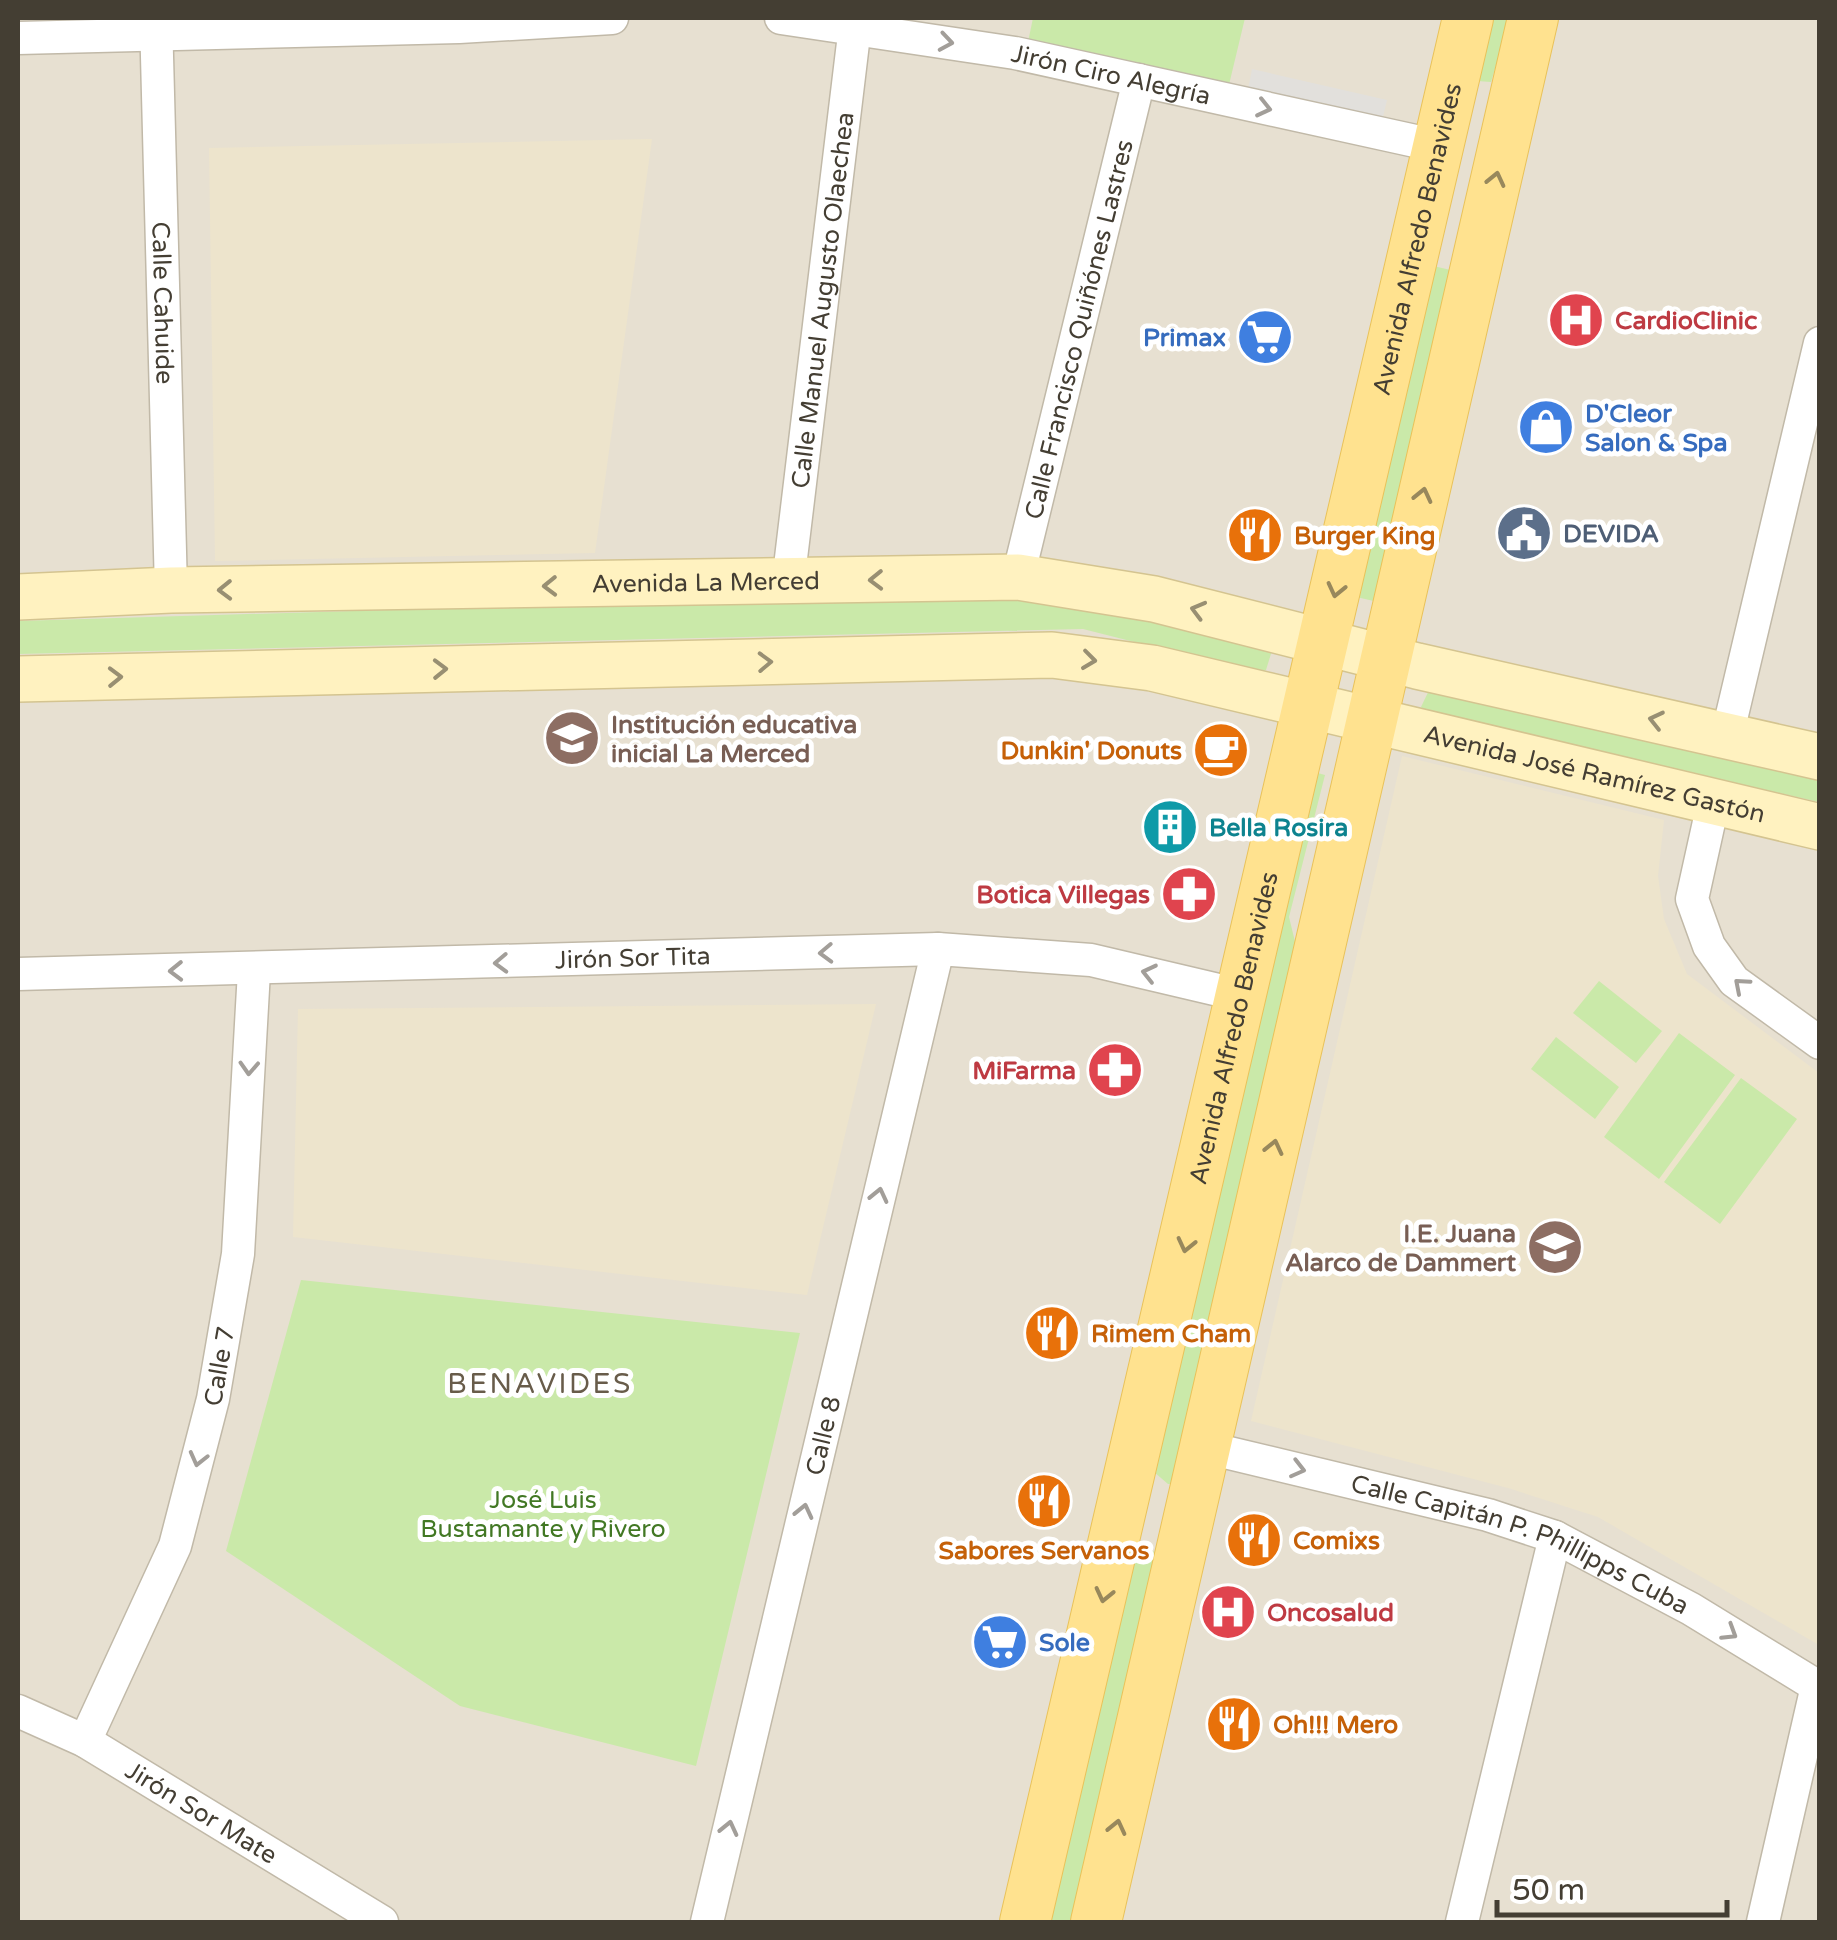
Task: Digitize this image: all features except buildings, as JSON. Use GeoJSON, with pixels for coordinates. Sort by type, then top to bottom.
{"type":"FeatureCollection","features":[{"type":"Feature","properties":{"kind":"main road","name":"Avenida Alfredo Benavides"},"geometry":{"type":"LineString","coordinates":[[1025,1922],[1244,996],[1468,18]]}},
{"type":"Feature","properties":{"kind":"main road"},"geometry":{"type":"LineString","coordinates":[[1096,1922],[1533,18]]}},
{"type":"Feature","properties":{"kind":"main road","name":"Avenida La Merced"},"geometry":{"type":"LineString","coordinates":[[18,597],[171,590],[1018,577],[1154,599],[1385,659]]}},
{"type":"Feature","properties":{"kind":"main road"},"geometry":{"type":"LineString","coordinates":[[18,679],[1052,655],[1152,668],[1370,723]]}},
{"type":"Feature","properties":{"kind":"main road"},"geometry":{"type":"LineString","coordinates":[[1385,659],[1820,757]]}},
{"type":"Feature","properties":{"kind":"main road","name":"Avenida José Ramírez Gastón"},"geometry":{"type":"LineString","coordinates":[[1370,723],[1820,827]]}},
{"type":"Feature","properties":{"kind":"main road"},"geometry":{"type":"LineString","coordinates":[[1121,1522],[1183,1536]]}},
{"type":"Feature","properties":{"kind":"street"},"geometry":{"type":"LineString","coordinates":[[18,38],[156,27],[612,18]]}},
{"type":"Feature","properties":{"kind":"street","name":"Jirón Ciro Alegría"},"geometry":{"type":"LineString","coordinates":[[780,18],[856,22],[1438,146]]}},
{"type":"Feature","properties":{"kind":"street","name":"Calle Manuel Augusto Olaechea"},"geometry":{"type":"LineString","coordinates":[[788,583],[856,22]]}},
{"type":"Feature","properties":{"kind":"street","name":"Calle Cahuide"},"geometry":{"type":"LineString","coordinates":[[156,27],[171,590]]}},
{"type":"Feature","properties":{"kind":"street","name":"Calle Francisco Quiñónes Lastres"},"geometry":{"type":"LineString","coordinates":[[1018,577],[1139,80]]}},
{"type":"Feature","properties":{"kind":"street"},"geometry":{"type":"LineString","coordinates":[[1727,736],[1814,398],[1820,344]]}},
{"type":"Feature","properties":{"kind":"street"},"geometry":{"type":"LineString","coordinates":[[1713,804],[1692,899],[1708,946],[1734,981],[1820,1043]]}},
{"type":"Feature","properties":{"kind":"street","name":"Jirón Sor Tita"},"geometry":{"type":"LineString","coordinates":[[18,974],[938,949],[1091,960],[1244,996]]}},
{"type":"Feature","properties":{"kind":"street","name":"Calle 8"},"geometry":{"type":"LineString","coordinates":[[707,1922],[938,949]]}},
{"type":"Feature","properties":{"kind":"street","name":"Calle 7"},"geometry":{"type":"LineString","coordinates":[[85,1740],[175,1546],[212,1400],[238,1254],[254,970]]}},
{"type":"Feature","properties":{"kind":"street","name":"Calle Capitán P. Phillipps Cuba"},"geometry":{"type":"LineString","coordinates":[[1204,1446],[1488,1515],[1555,1537],[1692,1609],[1818,1687]]}},
{"type":"Feature","properties":{"kind":"street"},"geometry":{"type":"LineString","coordinates":[[1462,1922],[1555,1537]]}},
{"type":"Feature","properties":{"kind":"street"},"geometry":{"type":"LineString","coordinates":[[1763,1922],[1818,1687]]}},
{"type":"Feature","properties":{"kind":"street","name":"Jirón Sor Mate"},"geometry":{"type":"LineString","coordinates":[[18,1710],[85,1740],[382,1922]]}},
{"type":"Feature","properties":{"kind":"shaded area"},"geometry":{"type":"Polygon","coordinates":[[[18,18],[1819,18],[1819,1922],[18,1922],[18,18]]]}},
{"type":"Feature","properties":{"kind":"shaded area"},"geometry":{"type":"Polygon","coordinates":[[[1252,69],[1387,100],[1382,121],[1248,89],[1252,69]]]}},
{"type":"Feature","properties":{"kind":"shaded area"},"geometry":{"type":"Polygon","coordinates":[[[652,139],[595,553],[215,561],[209,148],[652,139]]]}},
{"type":"Feature","properties":{"kind":"shaded area","name":"I.E. Juana Alarco de Dammert"},"geometry":{"type":"Polygon","coordinates":[[[1402,756],[1664,820],[1658,876],[1664,919],[1687,974],[1819,1073],[1819,1645],[1598,1517],[1508,1488],[1251,1421],[1402,756]]]}},
{"type":"Feature","properties":{"kind":"shaded area"},"geometry":{"type":"Polygon","coordinates":[[[876,1004],[807,1295],[293,1237],[298,1009],[876,1004]]]}},
{"type":"Feature","properties":{"kind":"green space"},"geometry":{"type":"Polygon","coordinates":[[[1033,18],[1245,18],[1227,93],[1028,42],[1033,18]]]}},
{"type":"Feature","properties":{"kind":"green space"},"geometry":{"type":"Polygon","coordinates":[[[1487,18],[1510,18],[1491,82],[1477,81],[1487,18]]]}},
{"type":"Feature","properties":{"kind":"green space"},"geometry":{"type":"Polygon","coordinates":[[[1429,265],[1455,271],[1378,602],[1352,596],[1429,265]]]}},
{"type":"Feature","properties":{"kind":"green space"},"geometry":{"type":"Polygon","coordinates":[[[1015,591],[1274,644],[1266,670],[1257,673],[1083,629],[18,654],[18,621],[1015,591]]]}},
{"type":"Feature","properties":{"kind":"green space"},"geometry":{"type":"Polygon","coordinates":[[[1433,682],[1819,773],[1819,802],[1430,715],[1421,707],[1433,682]]]}},
{"type":"Feature","properties":{"kind":"green space"},"geometry":{"type":"Polygon","coordinates":[[[1314,772],[1325,775],[1289,917],[1298,954],[1177,1484],[1168,1484],[1154,1472],[1314,772]]]}},
{"type":"Feature","properties":{"kind":"green space"},"geometry":{"type":"Polygon","coordinates":[[[1599,981],[1662,1031],[1636,1063],[1573,1013],[1599,981]]]}},
{"type":"Feature","properties":{"kind":"green space"},"geometry":{"type":"Polygon","coordinates":[[[1679,1033],[1735,1075],[1659,1179],[1604,1137],[1679,1033]]]}},
{"type":"Feature","properties":{"kind":"green space"},"geometry":{"type":"Polygon","coordinates":[[[1556,1037],[1619,1087],[1595,1119],[1531,1069],[1556,1037]]]}},
{"type":"Feature","properties":{"kind":"green space"},"geometry":{"type":"Polygon","coordinates":[[[1741,1078],[1797,1119],[1720,1224],[1664,1182],[1741,1078]]]}},
{"type":"Feature","properties":{"kind":"green space","name":"José Luis Bustamante y Rivero"},"geometry":{"type":"Polygon","coordinates":[[[301,1280],[800,1333],[696,1766],[460,1706],[226,1551],[301,1280]]]}},
{"type":"Feature","properties":{"kind":"green space"},"geometry":{"type":"Polygon","coordinates":[[[1144,1542],[1159,1557],[1074,1922],[1049,1922],[1132,1550],[1144,1542]]]}},
{"type":"Feature","properties":{"kind":"place","name":"CardioClinic"},"geometry":{"type":"Point","coordinates":[1576,320]}},
{"type":"Feature","properties":{"kind":"place","name":"Primax"},"geometry":{"type":"Point","coordinates":[1265,337]}},
{"type":"Feature","properties":{"kind":"place","name":"D'Cleor Salon & Spa"},"geometry":{"type":"Point","coordinates":[1546,427]}},
{"type":"Feature","properties":{"kind":"place","name":"DEVIDA"},"geometry":{"type":"Point","coordinates":[1524,533]}},
{"type":"Feature","properties":{"kind":"place","name":"Burger King"},"geometry":{"type":"Point","coordinates":[1255,535]}},
{"type":"Feature","properties":{"kind":"place","name":"Institución educativa inicial La Merced"},"geometry":{"type":"Point","coordinates":[572,738]}},
{"type":"Feature","properties":{"kind":"place","name":"Dunkin' Donuts"},"geometry":{"type":"Point","coordinates":[1221,750]}},
{"type":"Feature","properties":{"kind":"place","name":"Bella Rosira"},"geometry":{"type":"Point","coordinates":[1170,827]}},
{"type":"Feature","properties":{"kind":"place","name":"Botica Villegas"},"geometry":{"type":"Point","coordinates":[1189,894]}},
{"type":"Feature","properties":{"kind":"place","name":"MiFarma"},"geometry":{"type":"Point","coordinates":[1115,1070]}},
{"type":"Feature","properties":{"kind":"place","name":"I.E. Juana Alarco de Dammert"},"geometry":{"type":"Point","coordinates":[1555,1247]}},
{"type":"Feature","properties":{"kind":"place","name":"Rimem Cham"},"geometry":{"type":"Point","coordinates":[1052,1333]}},
{"type":"Feature","properties":{"kind":"place","name":"Sabores Servanos"},"geometry":{"type":"Point","coordinates":[1044,1501]}},
{"type":"Feature","properties":{"kind":"place","name":"Comixs"},"geometry":{"type":"Point","coordinates":[1254,1540]}},
{"type":"Feature","properties":{"kind":"place","name":"Oncosalud"},"geometry":{"type":"Point","coordinates":[1228,1612]}},
{"type":"Feature","properties":{"kind":"place","name":"Sole"},"geometry":{"type":"Point","coordinates":[1000,1642]}},
{"type":"Feature","properties":{"kind":"place","name":"Oh!!! Mero"},"geometry":{"type":"Point","coordinates":[1234,1724]}},
{"type":"Feature","properties":{"kind":"district","name":"BENAVIDES"},"geometry":{"type":"Point","coordinates":[540,1383]}}]}
